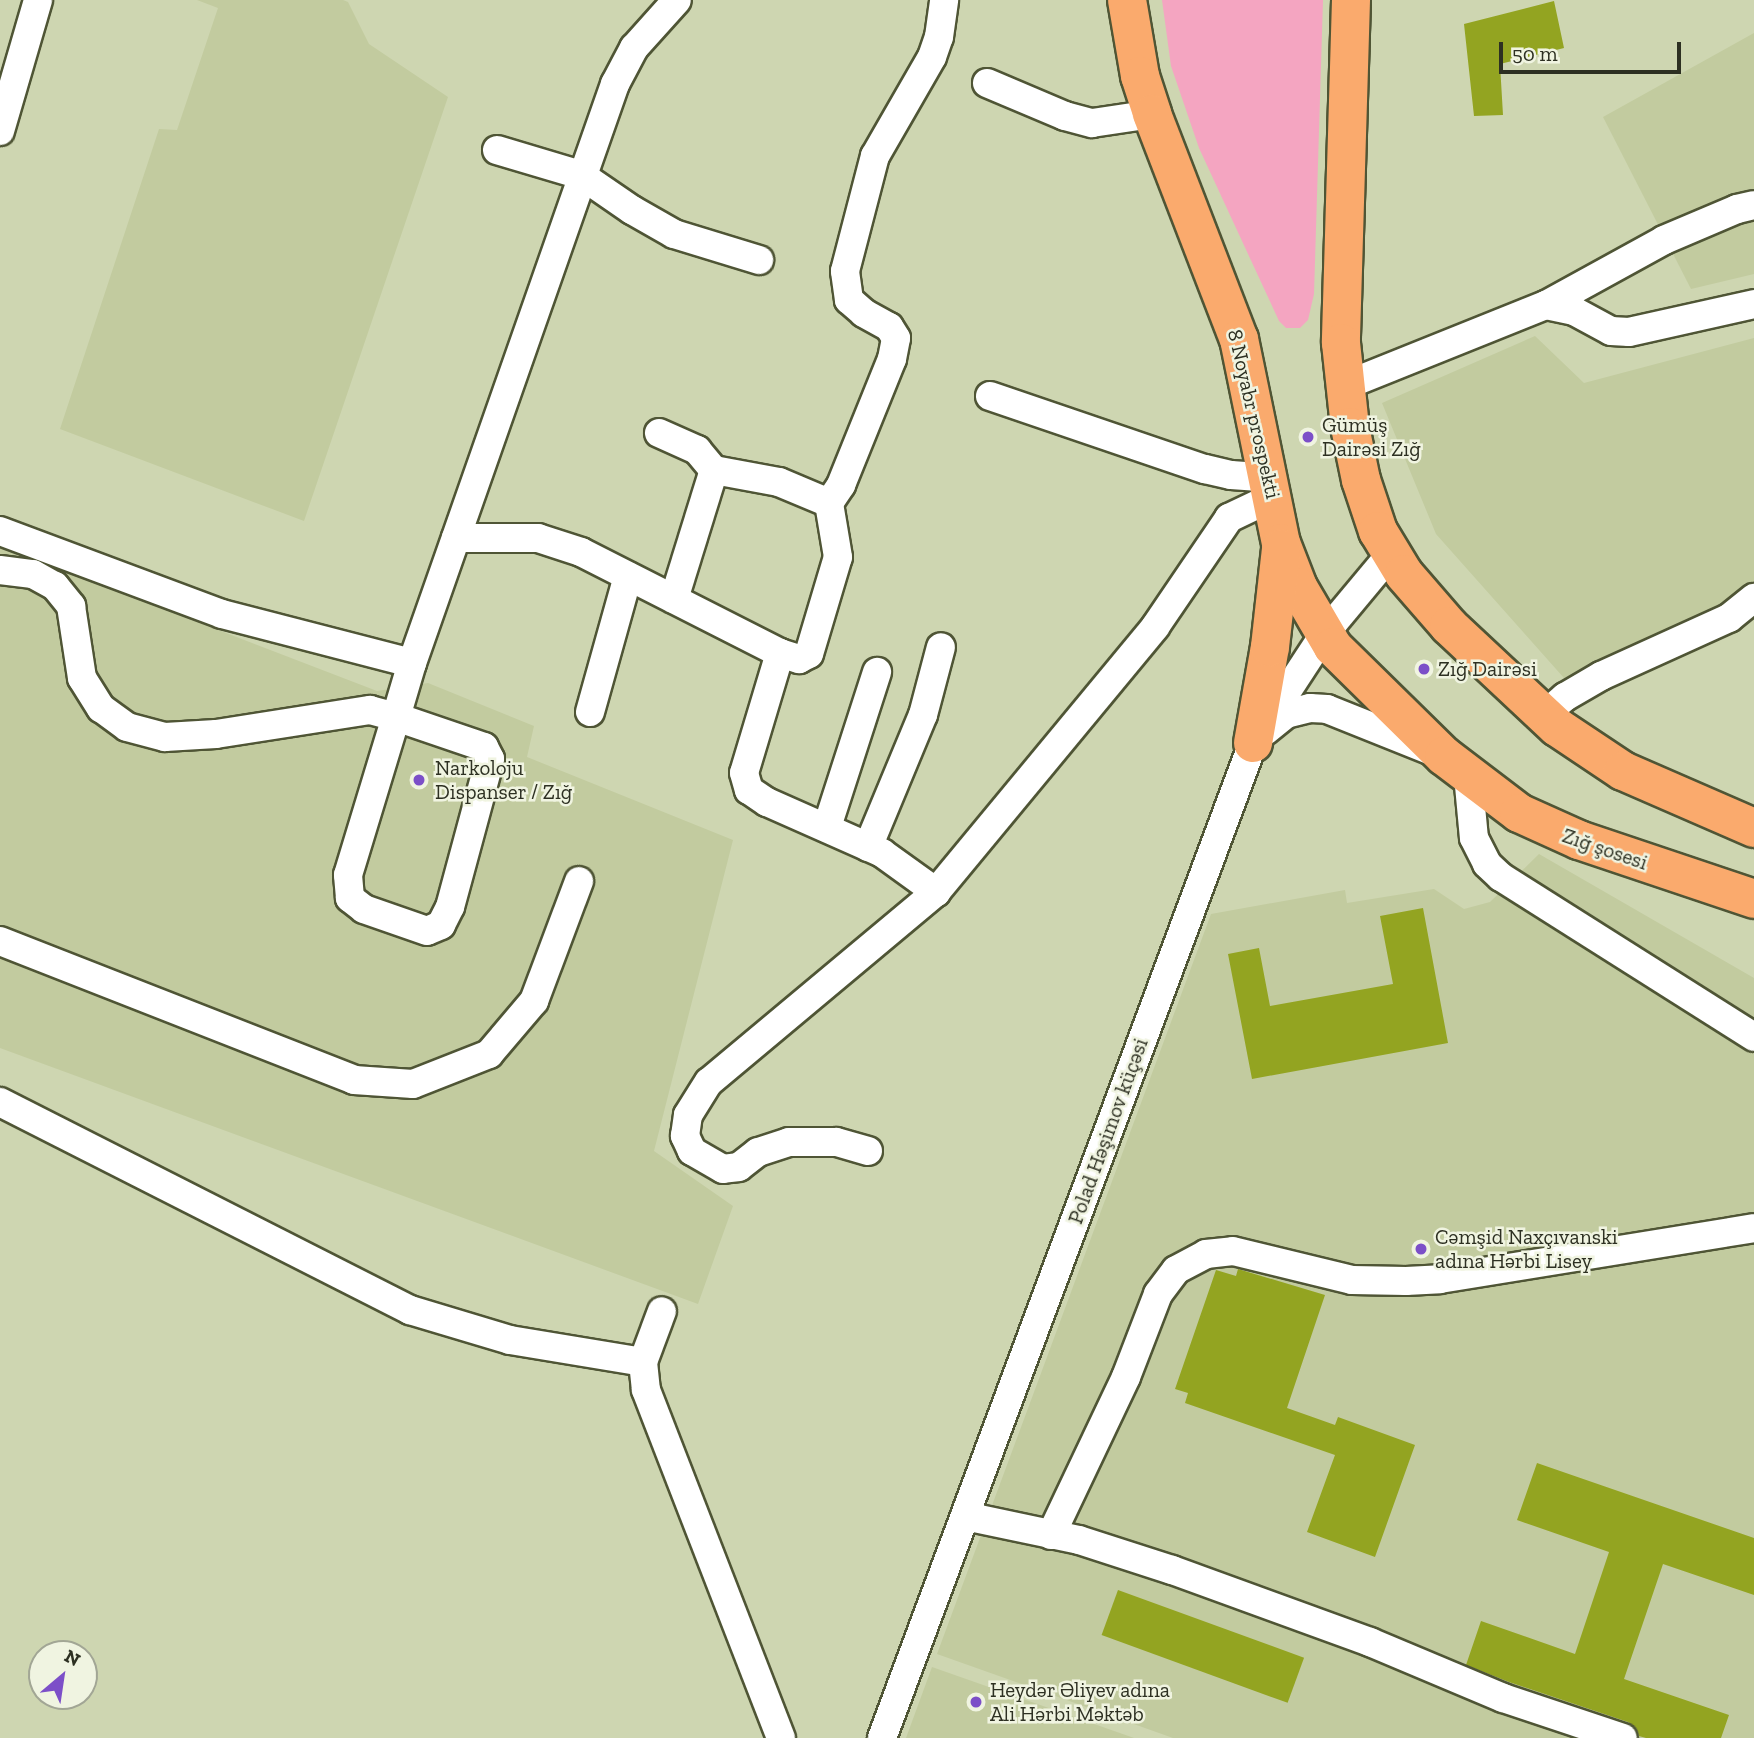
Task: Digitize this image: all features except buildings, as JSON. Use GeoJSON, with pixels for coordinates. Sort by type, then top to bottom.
{"type":"FeatureCollection","features":[{"type":"Feature","properties":{"kind":"highway","name":"8 Noyabr prospekti"},"geometry":{"type":"LineString","coordinates":[[1127,0],[1140,76],[1152,114],[1239,338],[1272,487],[1281,543],[1298,587],[1333,647],[1456,765]]}},
{"type":"Feature","properties":{"kind":"highway"},"geometry":{"type":"LineString","coordinates":[[1351,0],[1340,313],[1344,386],[1361,480],[1370,511],[1390,555],[1449,626],[1543,716],[1581,746],[1623,771],[1754,828]]}},
{"type":"Feature","properties":{"kind":"highway"},"geometry":{"type":"LineString","coordinates":[[1253,743],[1270,647],[1281,543]]}},
{"type":"Feature","properties":{"kind":"highway","name":"Zığ şosesi"},"geometry":{"type":"LineString","coordinates":[[1456,765],[1499,800],[1546,828],[1754,899]]}},
{"type":"Feature","properties":{"kind":"street"},"geometry":{"type":"LineString","coordinates":[[0,131],[38,0]]}},
{"type":"Feature","properties":{"kind":"street"},"geometry":{"type":"LineString","coordinates":[[0,570],[33,574],[55,586],[71,606],[82,678],[102,708],[127,727],[165,737],[216,734],[337,713],[370,710],[396,717],[484,747],[490,759],[450,907],[440,925],[427,931],[364,909],[350,898],[348,875],[396,717],[412,663],[615,84],[634,48],[677,0]]}},
{"type":"Feature","properties":{"kind":"street"},"geometry":{"type":"LineString","coordinates":[[456,538],[538,538],[581,552],[780,653],[799,659],[809,654],[838,557],[829,503],[841,485],[892,359],[896,338],[889,327],[864,313],[849,300],[845,271],[874,156],[932,57],[939,37],[944,0]]}},
{"type":"Feature","properties":{"kind":"street"},"geometry":{"type":"LineString","coordinates":[[987,83],[1065,116],[1092,123],[1152,114]]}},
{"type":"Feature","properties":{"kind":"street"},"geometry":{"type":"LineString","coordinates":[[497,150],[581,175],[632,210],[674,234],[760,260]]}},
{"type":"Feature","properties":{"kind":"street"},"geometry":{"type":"LineString","coordinates":[[1344,386],[1546,305],[1664,240],[1737,209],[1754,205]]}},
{"type":"Feature","properties":{"kind":"street"},"geometry":{"type":"LineString","coordinates":[[1546,305],[1574,311],[1611,331],[1629,332],[1754,304]]}},
{"type":"Feature","properties":{"kind":"street"},"geometry":{"type":"LineString","coordinates":[[990,396],[1205,469],[1272,487]]}},
{"type":"Feature","properties":{"kind":"street"},"geometry":{"type":"LineString","coordinates":[[659,433],[697,450],[714,470],[779,482],[829,503]]}},
{"type":"Feature","properties":{"kind":"street"},"geometry":{"type":"LineString","coordinates":[[674,599],[714,470]]}},
{"type":"Feature","properties":{"kind":"street"},"geometry":{"type":"LineString","coordinates":[[868,1151],[836,1142],[789,1142],[758,1152],[738,1167],[723,1168],[692,1151],[685,1136],[688,1115],[709,1082],[936,892],[1155,627],[1229,518],[1272,487]]}},
{"type":"Feature","properties":{"kind":"street"},"geometry":{"type":"LineString","coordinates":[[0,531],[222,614],[412,663]]}},
{"type":"Feature","properties":{"kind":"street","name":"Polad Həşimov küçəsi"},"geometry":{"type":"LineString","coordinates":[[882,1738],[1253,743],[1325,633],[1390,555]]}},
{"type":"Feature","properties":{"kind":"street"},"geometry":{"type":"LineString","coordinates":[[590,712],[628,576]]}},
{"type":"Feature","properties":{"kind":"street"},"geometry":{"type":"LineString","coordinates":[[1543,716],[1565,697],[1601,676],[1729,618],[1754,598]]}},
{"type":"Feature","properties":{"kind":"street"},"geometry":{"type":"LineString","coordinates":[[868,847],[923,715],[941,647]]}},
{"type":"Feature","properties":{"kind":"street"},"geometry":{"type":"LineString","coordinates":[[780,653],[744,772],[749,790],[767,802],[882,853],[936,892]]}},
{"type":"Feature","properties":{"kind":"street"},"geometry":{"type":"LineString","coordinates":[[827,827],[877,672]]}},
{"type":"Feature","properties":{"kind":"street"},"geometry":{"type":"LineString","coordinates":[[1253,743],[1286,714],[1311,708],[1327,709],[1456,765],[1478,852],[1501,877],[1754,1037]]}},
{"type":"Feature","properties":{"kind":"street"},"geometry":{"type":"LineString","coordinates":[[0,941],[354,1080],[413,1084],[489,1054],[534,1000],[579,881]]}},
{"type":"Feature","properties":{"kind":"street"},"geometry":{"type":"LineString","coordinates":[[0,1102],[410,1310],[510,1340],[643,1362]]}},
{"type":"Feature","properties":{"kind":"street"},"geometry":{"type":"LineString","coordinates":[[1051,1535],[1121,1388],[1158,1294],[1176,1270],[1206,1254],[1233,1251],[1352,1280],[1440,1279],[1754,1227]]}},
{"type":"Feature","properties":{"kind":"street"},"geometry":{"type":"LineString","coordinates":[[662,1311],[643,1362],[646,1390],[780,1738]]}},
{"type":"Feature","properties":{"kind":"street"},"geometry":{"type":"LineString","coordinates":[[965,1516],[1079,1540],[1172,1570],[1370,1642],[1503,1698],[1623,1738]]}},
{"type":"Feature","properties":{"kind":"shaded area"},"geometry":{"type":"Polygon","coordinates":[[[197,0],[343,0],[348,2],[369,44],[448,97],[304,521],[60,429],[159,129],[177,130],[218,8],[197,0]]]}},
{"type":"Feature","properties":{"kind":"shaded area"},"geometry":{"type":"Polygon","coordinates":[[[1162,0],[1323,0],[1314,294],[1308,320],[1300,328],[1286,328],[1279,321],[1199,148],[1171,66],[1162,0]]]}},
{"type":"Feature","properties":{"kind":"shaded area"},"geometry":{"type":"Polygon","coordinates":[[[1754,33],[1754,274],[1691,289],[1603,117],[1754,33]]]}},
{"type":"Feature","properties":{"kind":"shaded area"},"geometry":{"type":"Polygon","coordinates":[[[1535,336],[1584,383],[1754,338],[1754,605],[1741,601],[1564,678],[1436,534],[1382,403],[1535,336]]]}},
{"type":"Feature","properties":{"kind":"shaded area"},"geometry":{"type":"Polygon","coordinates":[[[0,546],[377,691],[428,683],[534,726],[527,757],[733,840],[654,1151],[733,1206],[698,1304],[0,1048],[0,546]]]}},
{"type":"Feature","properties":{"kind":"shaded area","name":"Cəmşid Naxçıvanski adına Hərbi Lisey"},"geometry":{"type":"Polygon","coordinates":[[[1539,854],[1754,978],[1754,1738],[1173,1738],[937,1654],[1211,914],[1345,890],[1347,903],[1434,889],[1464,909],[1490,902],[1539,854]]]}},
{"type":"Feature","properties":{"kind":"shaded area","name":"Heydər Əliyev adına Ali Hərbi Məktəb"},"geometry":{"type":"Polygon","coordinates":[[[932,1667],[1134,1738],[906,1738],[932,1667]]]}},
{"type":"Feature","properties":{"kind":"place","name":"Gümüş Dairəsi Zığ"},"geometry":{"type":"Point","coordinates":[1308,437]}},
{"type":"Feature","properties":{"kind":"place","name":"Zığ Dairəsi"},"geometry":{"type":"Point","coordinates":[1424,669]}},
{"type":"Feature","properties":{"kind":"place","name":"Narkoloju Dispanser / Zığ"},"geometry":{"type":"Point","coordinates":[419,780]}},
{"type":"Feature","properties":{"kind":"place","name":"Cəmşid Naxçıvanski adına Hərbi Lisey"},"geometry":{"type":"Point","coordinates":[1421,1249]}},
{"type":"Feature","properties":{"kind":"place","name":"Heydər Əliyev adına Ali Hərbi Məktəb"},"geometry":{"type":"Point","coordinates":[976,1702]}}]}
